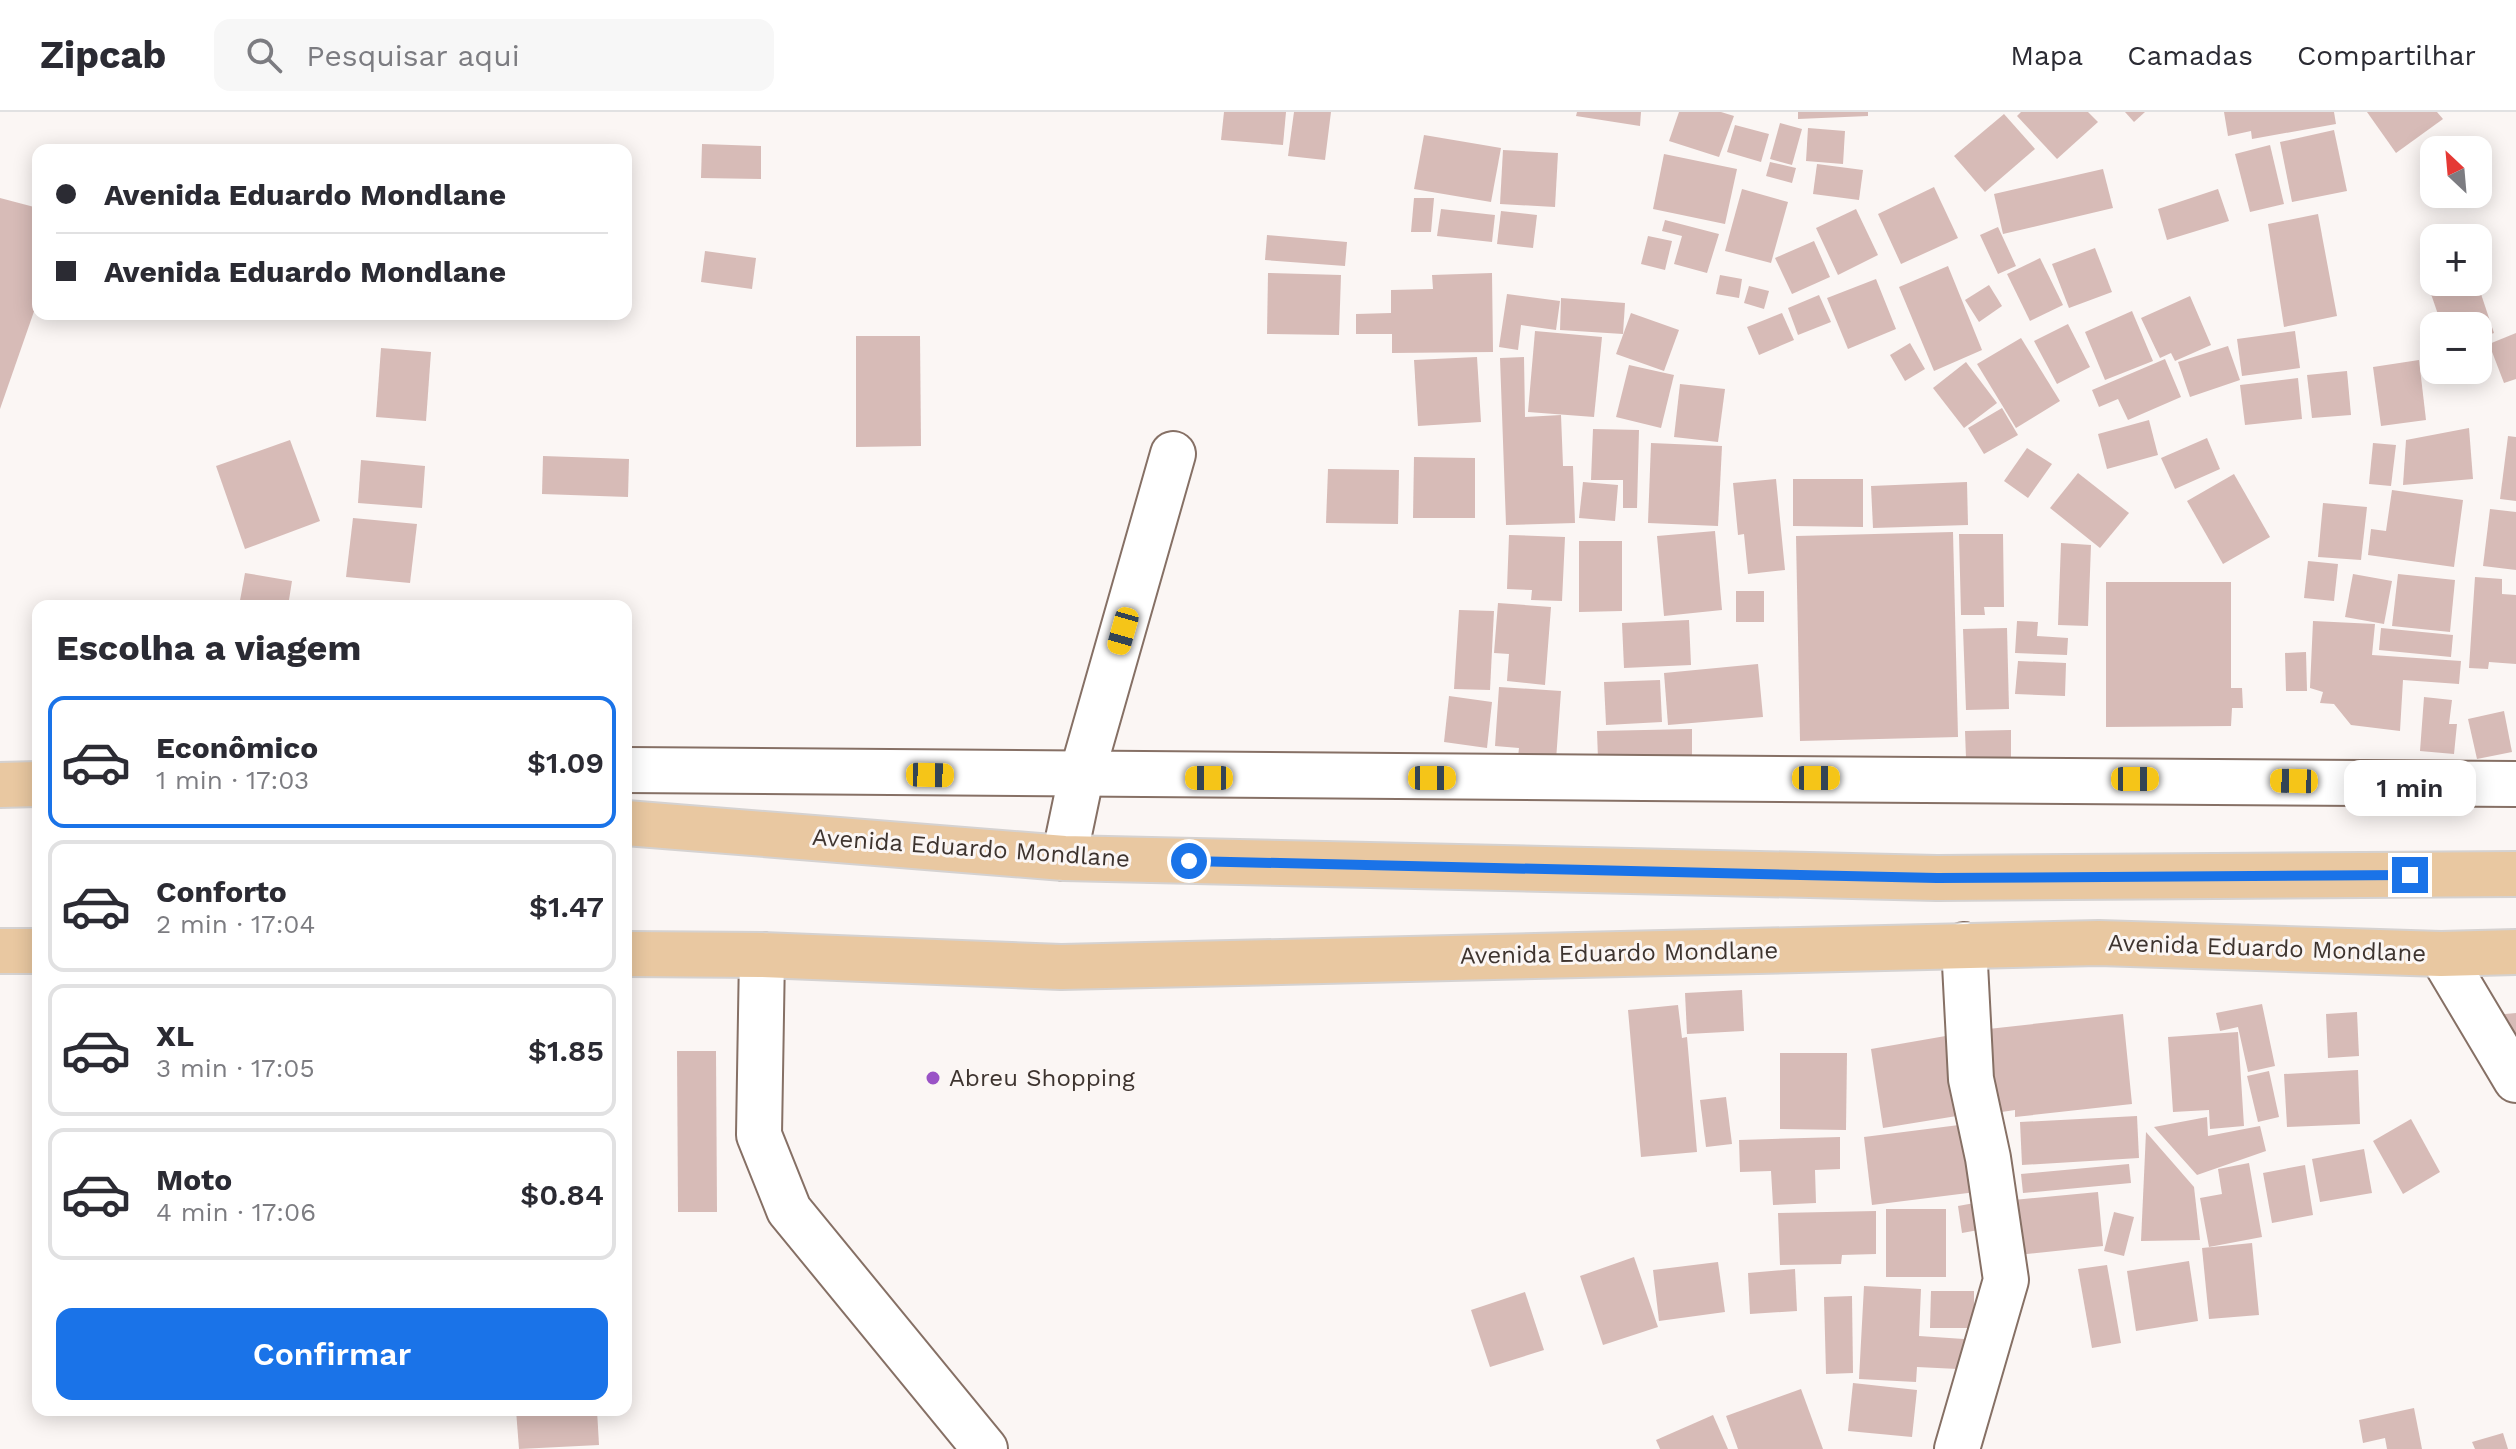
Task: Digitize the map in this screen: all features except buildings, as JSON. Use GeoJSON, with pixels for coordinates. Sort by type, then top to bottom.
{"type":"FeatureCollection","features":[{"type":"Feature","properties":{"kind":"main road"},"geometry":{"type":"LineString","coordinates":[[0,785],[32,784]]}},
{"type":"Feature","properties":{"kind":"main road","name":"Avenida Eduardo Mondlane"},"geometry":{"type":"LineString","coordinates":[[632,823],[1064,858],[1937,878],[2516,874]]}},
{"type":"Feature","properties":{"kind":"main road","name":"Avenida Eduardo Mondlane"},"geometry":{"type":"LineString","coordinates":[[632,954],[762,955],[1061,967],[2099,943],[2441,954],[2516,952]]}},
{"type":"Feature","properties":{"kind":"main road"},"geometry":{"type":"LineString","coordinates":[[0,951],[32,951]]}},
{"type":"Feature","properties":{"kind":"street"},"geometry":{"type":"LineString","coordinates":[[1064,858],[1081,777],[1173,454]]}},
{"type":"Feature","properties":{"kind":"street"},"geometry":{"type":"LineString","coordinates":[[632,770],[1081,777],[2119,779],[2516,784]]}},
{"type":"Feature","properties":{"kind":"street"},"geometry":{"type":"LineString","coordinates":[[1957,1449],[2006,1280],[1988,1158],[1971,1079],[1964,945]]}},
{"type":"Feature","properties":{"kind":"street"},"geometry":{"type":"LineString","coordinates":[[2441,954],[2516,1080]]}},
{"type":"Feature","properties":{"kind":"street"},"geometry":{"type":"LineString","coordinates":[[762,955],[759,1135],[789,1210],[985,1449]]}},
{"type":"Feature","properties":{"kind":"place","name":"Abreu Shopping"},"geometry":{"type":"Point","coordinates":[933,1078]}},
{"type":"Feature","properties":{"kind":"route"},"geometry":{"type":"LineString","coordinates":[[1189,861],[1937,878],[2410,875]]}}]}
